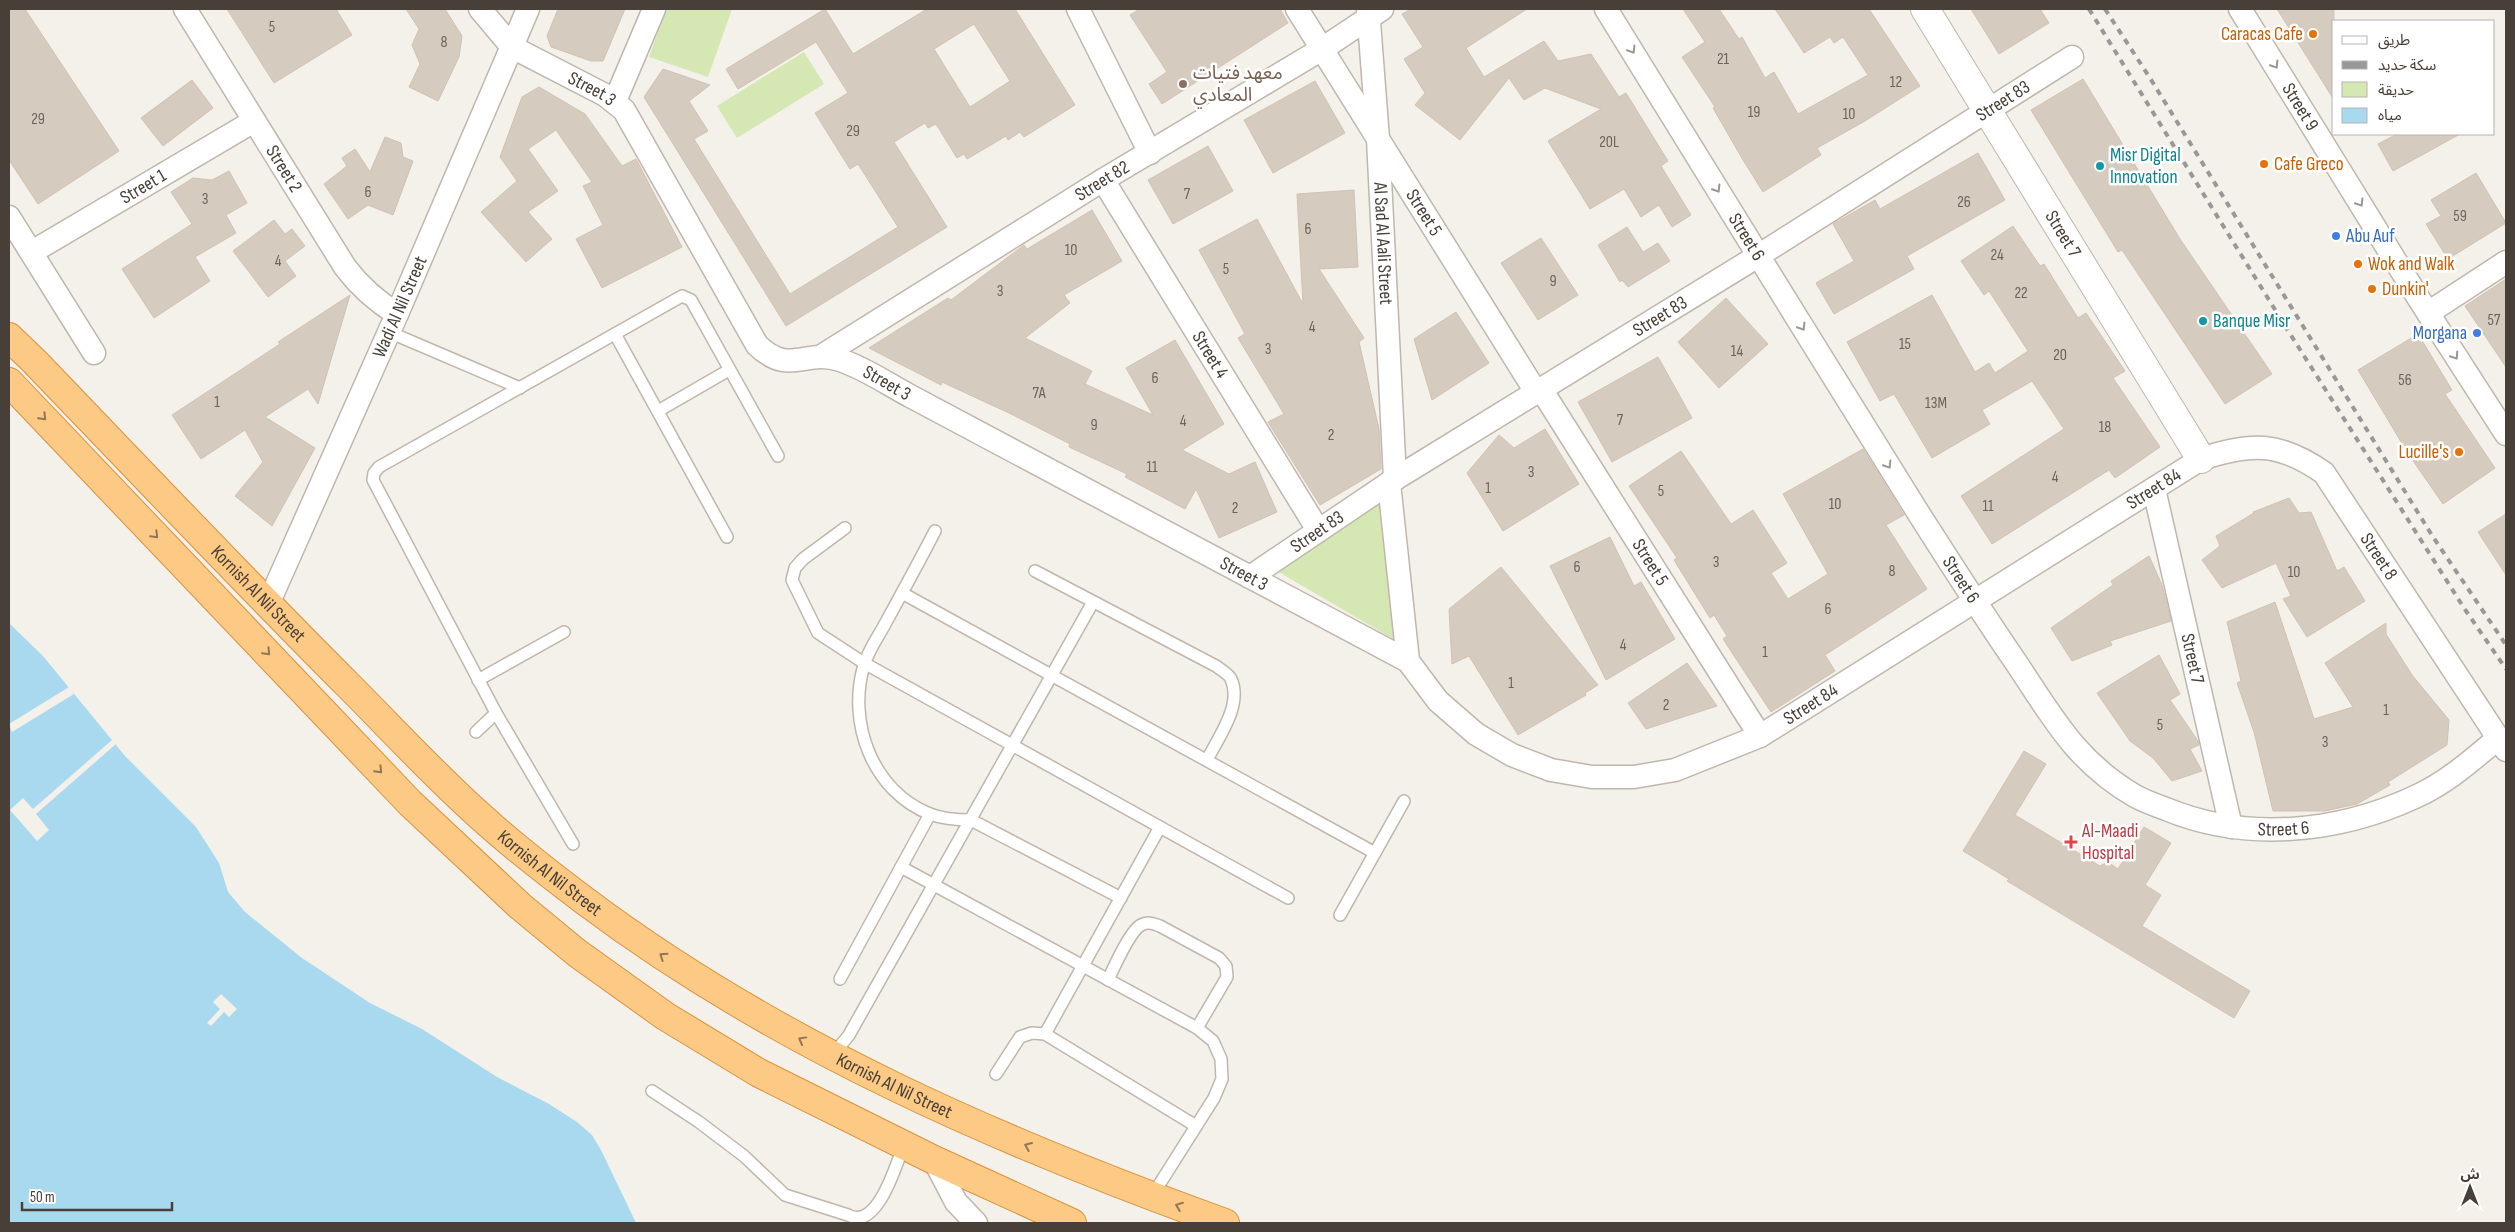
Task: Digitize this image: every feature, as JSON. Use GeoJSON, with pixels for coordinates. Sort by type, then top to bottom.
{"type":"FeatureCollection","features":[{"type":"Feature","properties":{"kind":"highway","name":"Kornish Al Nil Street"},"geometry":{"type":"LineString","coordinates":[[9,337],[268,604],[478,814],[530,859],[584,901],[698,979],[833,1056],[1010,1138],[1152,1196],[1225,1223]]}},
{"type":"Feature","properties":{"kind":"highway","name":"Kornish Al Nil Street"},"geometry":{"type":"LineString","coordinates":[[9,382],[410,803],[520,906],[623,987],[710,1045],[809,1099],[934,1160],[1072,1223]]}},
{"type":"Feature","properties":{"kind":"street","name":"Street 2"},"geometry":{"type":"LineString","coordinates":[[185,9],[345,267],[360,286],[377,302],[393,323]]}},
{"type":"Feature","properties":{"kind":"street","name":"Street 3"},"geometry":{"type":"LineString","coordinates":[[480,9],[512,47],[615,102],[624,110],[757,344],[767,354],[779,360],[793,362],[822,355],[841,360],[1408,661]]}},
{"type":"Feature","properties":{"kind":"street","name":"Wadi Al Nil Street"},"geometry":{"type":"LineString","coordinates":[[268,604],[393,323],[528,9]]}},
{"type":"Feature","properties":{"kind":"street"},"geometry":{"type":"LineString","coordinates":[[615,102],[654,9]]}},
{"type":"Feature","properties":{"kind":"street"},"geometry":{"type":"LineString","coordinates":[[1078,9],[1150,153]]}},
{"type":"Feature","properties":{"kind":"street","name":"Street 5"},"geometry":{"type":"LineString","coordinates":[[1297,9],[1378,139],[1760,736]]}},
{"type":"Feature","properties":{"kind":"street","name":"Street 6"},"geometry":{"type":"LineString","coordinates":[[1606,9],[1974,602],[2059,729],[2094,768],[2136,797],[2184,817],[2231,827],[2276,830],[2323,826],[2372,815],[2417,796],[2502,745]]}},
{"type":"Feature","properties":{"kind":"street","name":"Street 7"},"geometry":{"type":"LineString","coordinates":[[1925,9],[2201,459]]}},
{"type":"Feature","properties":{"kind":"street","name":"Street 9"},"geometry":{"type":"LineString","coordinates":[[2240,9],[2428,313],[2506,434]]}},
{"type":"Feature","properties":{"kind":"street","name":"Street 82"},"geometry":{"type":"LineString","coordinates":[[822,355],[1104,180],[1322,49],[1373,12]]}},
{"type":"Feature","properties":{"kind":"street","name":"Al Sad Al Aali Street"},"geometry":{"type":"LineString","coordinates":[[1373,12],[1392,481],[1408,661]]}},
{"type":"Feature","properties":{"kind":"street","name":"Street 83"},"geometry":{"type":"LineString","coordinates":[[1250,577],[1392,481],[1758,256],[2072,57]]}},
{"type":"Feature","properties":{"kind":"street","name":"Street 1"},"geometry":{"type":"LineString","coordinates":[[32,252],[254,121]]}},
{"type":"Feature","properties":{"kind":"street","name":"Street 4"},"geometry":{"type":"LineString","coordinates":[[1104,180],[1318,530]]}},
{"type":"Feature","properties":{"kind":"street"},"geometry":{"type":"LineString","coordinates":[[9,217],[94,353]]}},
{"type":"Feature","properties":{"kind":"street"},"geometry":{"type":"LineString","coordinates":[[2428,313],[2506,262]]}},
{"type":"Feature","properties":{"kind":"street","name":"Street 8"},"geometry":{"type":"LineString","coordinates":[[2201,459],[2227,450],[2253,446],[2278,449],[2303,458],[2324,473],[2502,745]]}},
{"type":"Feature","properties":{"kind":"street","name":"Street 84"},"geometry":{"type":"LineString","coordinates":[[1408,661],[1438,701],[1476,734],[1512,755],[1551,770],[1592,777],[1634,777],[1675,770],[1760,736],[2201,459]]}},
{"type":"Feature","properties":{"kind":"street","name":"Street 7"},"geometry":{"type":"LineString","coordinates":[[2154,489],[2231,827]]}},
{"type":"Feature","properties":{"kind":"street"},"geometry":{"type":"LineString","coordinates":[[934,1160],[956,1202],[976,1223]]}},
{"type":"Feature","properties":{"kind":"lane"},"geometry":{"type":"LineString","coordinates":[[573,844],[496,714],[373,480],[374,473],[379,467],[678,298],[687,297],[778,456]]}},
{"type":"Feature","properties":{"kind":"lane"},"geometry":{"type":"LineString","coordinates":[[393,323],[520,388]]}},
{"type":"Feature","properties":{"kind":"lane"},"geometry":{"type":"LineString","coordinates":[[615,334],[726,537]]}},
{"type":"Feature","properties":{"kind":"lane"},"geometry":{"type":"LineString","coordinates":[[658,412],[730,370]]}},
{"type":"Feature","properties":{"kind":"lane"},"geometry":{"type":"LineString","coordinates":[[845,528],[803,559],[795,568],[792,580],[818,633],[864,663],[1288,898]]}},
{"type":"Feature","properties":{"kind":"lane"},"geometry":{"type":"LineString","coordinates":[[935,531],[864,663],[858,690],[859,710],[867,750],[881,777],[902,799],[930,814],[950,819],[971,820],[1121,898]]}},
{"type":"Feature","properties":{"kind":"lane"},"geometry":{"type":"LineString","coordinates":[[1035,571],[1216,666],[1230,677],[1236,694],[1207,760]]}},
{"type":"Feature","properties":{"kind":"lane"},"geometry":{"type":"LineString","coordinates":[[902,593],[1375,853]]}},
{"type":"Feature","properties":{"kind":"lane"},"geometry":{"type":"LineString","coordinates":[[833,1056],[849,1035],[1093,602]]}},
{"type":"Feature","properties":{"kind":"lane"},"geometry":{"type":"LineString","coordinates":[[478,680],[564,632]]}},
{"type":"Feature","properties":{"kind":"lane"},"geometry":{"type":"LineString","coordinates":[[476,732],[496,714]]}},
{"type":"Feature","properties":{"kind":"lane"},"geometry":{"type":"LineString","coordinates":[[1340,915],[1404,801]]}},
{"type":"Feature","properties":{"kind":"lane"},"geometry":{"type":"LineString","coordinates":[[840,979],[930,814]]}},
{"type":"Feature","properties":{"kind":"lane"},"geometry":{"type":"LineString","coordinates":[[1045,1034],[1160,827]]}},
{"type":"Feature","properties":{"kind":"lane"},"geometry":{"type":"LineString","coordinates":[[900,867],[1197,1028],[1212,1042],[1221,1060],[1222,1080],[1214,1098],[1152,1196]]}},
{"type":"Feature","properties":{"kind":"lane"},"geometry":{"type":"LineString","coordinates":[[1108,980],[1133,933],[1140,925],[1150,923],[1160,926],[1219,958],[1226,966],[1227,976],[1197,1028]]}},
{"type":"Feature","properties":{"kind":"lane"},"geometry":{"type":"LineString","coordinates":[[996,1074],[1012,1046],[1020,1037],[1032,1033],[1045,1034],[1196,1126]]}},
{"type":"Feature","properties":{"kind":"lane"},"geometry":{"type":"LineString","coordinates":[[652,1091],[699,1122],[744,1156],[784,1195],[848,1215],[854,1220],[861,1222],[869,1219],[888,1191],[904,1144]]}},
{"type":"Feature","properties":{"kind":"green space"},"geometry":{"type":"Polygon","coordinates":[[[666,9],[732,9],[708,77],[649,57],[666,9]]]}},
{"type":"Feature","properties":{"kind":"green space"},"geometry":{"type":"Polygon","coordinates":[[[804,52],[824,84],[737,138],[717,106],[804,52]]]}},
{"type":"Feature","properties":{"kind":"green space"},"geometry":{"type":"Polygon","coordinates":[[[1380,502],[1395,640],[1277,571],[1380,502]]]}},
{"type":"Feature","properties":{"kind":"water"},"geometry":{"type":"Polygon","coordinates":[[[9,623],[43,656],[125,756],[196,827],[219,863],[228,892],[245,912],[302,958],[370,1003],[422,1029],[497,1077],[549,1104],[577,1122],[592,1135],[601,1150],[636,1223],[9,1223],[9,623]]]}},
{"type":"Feature","properties":{"kind":"pier"},"geometry":{"type":"Polygon","coordinates":[[[69,687],[74,694],[12,732],[9,724],[69,687]]]}},
{"type":"Feature","properties":{"kind":"pier"},"geometry":{"type":"Polygon","coordinates":[[[112,740],[116,744],[36,814],[49,830],[37,841],[10,810],[23,798],[33,809],[112,740]]]}},
{"type":"Feature","properties":{"kind":"pier"},"geometry":{"type":"Polygon","coordinates":[[[221,994],[237,1009],[229,1017],[224,1012],[211,1026],[207,1023],[220,1009],[213,1002],[221,994]]]}},
{"type":"Feature","properties":{"kind":"building"},"geometry":{"type":"Polygon","coordinates":[[[9,9],[25,9],[119,151],[38,204],[9,160],[9,9]]]}},
{"type":"Feature","properties":{"kind":"building"},"geometry":{"type":"Polygon","coordinates":[[[227,9],[336,9],[352,35],[274,83],[227,9]]]}},
{"type":"Feature","properties":{"kind":"building"},"geometry":{"type":"Polygon","coordinates":[[[406,9],[445,9],[462,36],[459,57],[438,101],[409,87],[420,64],[412,45],[419,29],[406,9]]]}},
{"type":"Feature","properties":{"kind":"building"},"geometry":{"type":"Polygon","coordinates":[[[558,9],[625,9],[603,61],[591,61],[551,47],[547,36],[558,9]]]}},
{"type":"Feature","properties":{"kind":"building"},"geometry":{"type":"Polygon","coordinates":[[[825,9],[853,54],[927,9],[1015,9],[1075,105],[1024,137],[1020,132],[1008,140],[1006,136],[967,159],[964,154],[957,158],[936,124],[928,128],[925,123],[894,142],[947,227],[786,326],[644,97],[663,69],[710,85],[689,101],[708,131],[694,139],[790,294],[898,227],[858,164],[850,169],[815,113],[848,93],[816,42],[738,89],[726,69],[825,9]],[[974,24],[934,49],[970,107],[1010,81],[974,24]]]}},
{"type":"Feature","properties":{"kind":"building"},"geometry":{"type":"Polygon","coordinates":[[[1140,9],[1280,9],[1288,23],[1162,104],[1149,84],[1167,72],[1130,15],[1140,9]]]}},
{"type":"Feature","properties":{"kind":"building"},"geometry":{"type":"Polygon","coordinates":[[[1411,9],[1527,9],[1466,48],[1484,77],[1544,41],[1558,61],[1591,54],[1619,97],[1626,93],[1668,161],[1661,166],[1691,215],[1672,227],[1659,205],[1641,217],[1624,189],[1590,209],[1548,141],[1601,109],[1545,88],[1524,100],[1509,78],[1460,140],[1415,105],[1425,93],[1404,59],[1423,47],[1402,14],[1411,9]]]}},
{"type":"Feature","properties":{"kind":"building"},"geometry":{"type":"Polygon","coordinates":[[[1683,9],[1719,9],[1739,39],[1742,37],[1765,78],[1774,72],[1798,114],[1868,75],[1843,37],[1834,43],[1830,37],[1804,53],[1775,9],[1869,9],[1920,86],[1865,121],[1817,148],[1821,155],[1763,192],[1713,108],[1715,107],[1682,57],[1705,42],[1683,9]]]}},
{"type":"Feature","properties":{"kind":"building"},"geometry":{"type":"Polygon","coordinates":[[[1971,9],[2040,9],[2049,23],[1999,54],[1971,9]]]}},
{"type":"Feature","properties":{"kind":"building"},"geometry":{"type":"Polygon","coordinates":[[[2277,9],[2334,9],[2334,20],[2332,20],[2332,97],[2277,9]]]}},
{"type":"Feature","properties":{"kind":"building"},"geometry":{"type":"Polygon","coordinates":[[[2083,79],[2180,239],[2272,374],[2225,404],[2122,250],[2118,252],[2031,110],[2083,79]]]}},
{"type":"Feature","properties":{"kind":"building"},"geometry":{"type":"Polygon","coordinates":[[[192,80],[213,108],[163,146],[141,118],[192,80]]]}},
{"type":"Feature","properties":{"kind":"building"},"geometry":{"type":"Polygon","coordinates":[[[1315,81],[1345,133],[1273,173],[1244,120],[1315,81]]]}},
{"type":"Feature","properties":{"kind":"building"},"geometry":{"type":"Polygon","coordinates":[[[539,87],[585,114],[622,166],[636,159],[682,247],[602,288],[576,239],[603,225],[583,186],[592,182],[556,130],[528,149],[558,191],[528,212],[552,239],[526,262],[481,212],[517,181],[500,157],[522,97],[539,87]]]}},
{"type":"Feature","properties":{"kind":"building"},"geometry":{"type":"Polygon","coordinates":[[[2395,135],[2458,135],[2393,171],[2378,144],[2395,135]]]}},
{"type":"Feature","properties":{"kind":"building"},"geometry":{"type":"Polygon","coordinates":[[[385,137],[401,143],[403,157],[413,161],[393,215],[368,205],[348,219],[324,184],[347,166],[342,158],[355,149],[370,172],[385,137]]]}},
{"type":"Feature","properties":{"kind":"building"},"geometry":{"type":"Polygon","coordinates":[[[1208,146],[1233,191],[1173,224],[1148,180],[1208,146]]]}},
{"type":"Feature","properties":{"kind":"building"},"geometry":{"type":"Polygon","coordinates":[[[1978,153],[2005,200],[1907,256],[1914,269],[1834,314],[1816,283],[1854,261],[1833,224],[1875,200],[1880,209],[1978,153]]]}},
{"type":"Feature","properties":{"kind":"building"},"geometry":{"type":"Polygon","coordinates":[[[229,171],[247,203],[226,215],[236,233],[195,257],[210,281],[154,318],[122,269],[192,224],[171,192],[193,178],[212,180],[229,171]]]}},
{"type":"Feature","properties":{"kind":"building"},"geometry":{"type":"Polygon","coordinates":[[[2476,173],[2506,223],[2448,259],[2426,224],[2441,216],[2431,200],[2476,173]]]}},
{"type":"Feature","properties":{"kind":"building"},"geometry":{"type":"Polygon","coordinates":[[[1354,190],[1358,267],[1319,269],[1364,338],[1359,342],[1379,429],[1381,469],[1320,505],[1268,422],[1284,414],[1238,338],[1245,334],[1199,250],[1257,219],[1303,304],[1297,194],[1354,190]]]}},
{"type":"Feature","properties":{"kind":"building"},"geometry":{"type":"Polygon","coordinates":[[[1092,210],[1122,261],[1064,295],[1070,303],[1025,338],[1092,371],[1085,384],[1153,415],[1126,368],[1175,340],[1224,424],[1182,450],[1229,474],[1255,462],[1277,512],[1219,538],[1196,489],[1185,509],[1125,477],[1127,474],[1069,447],[1070,444],[942,382],[941,385],[869,348],[948,298],[951,300],[1024,245],[1027,249],[1092,210]]]}},
{"type":"Feature","properties":{"kind":"building"},"geometry":{"type":"Polygon","coordinates":[[[274,220],[285,234],[292,229],[305,246],[285,261],[296,276],[268,297],[233,251],[274,220]]]}},
{"type":"Feature","properties":{"kind":"building"},"geometry":{"type":"Polygon","coordinates":[[[2013,226],[2040,266],[2044,264],[2078,318],[2086,313],[2125,371],[2113,378],[2160,447],[2115,478],[2109,470],[1992,544],[1961,496],[2064,429],[2032,381],[1982,410],[1990,424],[1932,458],[1894,394],[1880,401],[1847,342],[1932,295],[1975,372],[1989,363],[1995,373],[2028,351],[1989,291],[1984,295],[1961,261],[2013,226]]]}},
{"type":"Feature","properties":{"kind":"building"},"geometry":{"type":"Polygon","coordinates":[[[1627,227],[1643,252],[1658,243],[1670,261],[1628,287],[1622,280],[1620,282],[1598,245],[1627,227]]]}},
{"type":"Feature","properties":{"kind":"building"},"geometry":{"type":"Polygon","coordinates":[[[1541,238],[1578,295],[1538,320],[1501,263],[1541,238]]]}},
{"type":"Feature","properties":{"kind":"building"},"geometry":{"type":"Polygon","coordinates":[[[2506,279],[2506,367],[2465,306],[2506,279]]]}},
{"type":"Feature","properties":{"kind":"building"},"geometry":{"type":"Polygon","coordinates":[[[350,295],[318,404],[308,389],[265,417],[315,448],[272,526],[235,496],[263,462],[245,430],[201,459],[172,415],[350,295]]]}},
{"type":"Feature","properties":{"kind":"building"},"geometry":{"type":"Polygon","coordinates":[[[1726,298],[1768,344],[1719,388],[1678,342],[1726,298]]]}},
{"type":"Feature","properties":{"kind":"building"},"geometry":{"type":"Polygon","coordinates":[[[1456,312],[1489,363],[1432,400],[1414,339],[1456,312]]]}},
{"type":"Feature","properties":{"kind":"building"},"geometry":{"type":"Polygon","coordinates":[[[2418,334],[2452,390],[2445,394],[2495,468],[2443,504],[2409,455],[2358,370],[2418,334]]]}},
{"type":"Feature","properties":{"kind":"building"},"geometry":{"type":"Polygon","coordinates":[[[1658,357],[1692,418],[1612,462],[1578,402],[1658,357]]]}},
{"type":"Feature","properties":{"kind":"building"},"geometry":{"type":"Polygon","coordinates":[[[1545,429],[1579,484],[1503,531],[1467,473],[1499,435],[1514,448],[1545,429]]]}},
{"type":"Feature","properties":{"kind":"building"},"geometry":{"type":"Polygon","coordinates":[[[1863,449],[1904,515],[1886,525],[1927,589],[1825,655],[1835,671],[1771,712],[1723,639],[1727,636],[1714,615],[1710,618],[1674,560],[1677,558],[1629,486],[1681,451],[1731,524],[1753,510],[1787,563],[1771,573],[1788,599],[1828,574],[1783,494],[1863,449]]]}},
{"type":"Feature","properties":{"kind":"building"},"geometry":{"type":"Polygon","coordinates":[[[2289,498],[2299,513],[2311,512],[2337,571],[2344,567],[2365,601],[2307,637],[2283,599],[2291,596],[2276,563],[2222,588],[2202,560],[2220,546],[2216,536],[2253,512],[2289,498]]]}},
{"type":"Feature","properties":{"kind":"building"},"geometry":{"type":"Polygon","coordinates":[[[2506,514],[2506,575],[2478,532],[2506,514]]]}},
{"type":"Feature","properties":{"kind":"building"},"geometry":{"type":"Polygon","coordinates":[[[1610,537],[1634,586],[1641,582],[1675,639],[1606,680],[1550,566],[1610,537]]]}},
{"type":"Feature","properties":{"kind":"building"},"geometry":{"type":"Polygon","coordinates":[[[2149,556],[2162,585],[2171,621],[2110,641],[2112,645],[2072,661],[2051,628],[2113,585],[2111,581],[2149,556]]]}},
{"type":"Feature","properties":{"kind":"building"},"geometry":{"type":"Polygon","coordinates":[[[1501,567],[1598,685],[1585,693],[1586,695],[1518,735],[1469,656],[1452,664],[1449,609],[1501,567]]]}},
{"type":"Feature","properties":{"kind":"building"},"geometry":{"type":"Polygon","coordinates":[[[2275,602],[2314,719],[2353,707],[2325,663],[2386,623],[2386,634],[2412,675],[2449,720],[2447,745],[2388,782],[2390,785],[2357,804],[2325,811],[2273,811],[2254,732],[2237,683],[2241,681],[2227,622],[2275,602]]]}},
{"type":"Feature","properties":{"kind":"building"},"geometry":{"type":"Polygon","coordinates":[[[2159,655],[2180,694],[2170,700],[2198,741],[2199,745],[2190,749],[2202,771],[2172,781],[2153,758],[2130,741],[2097,693],[2159,655]]]}},
{"type":"Feature","properties":{"kind":"building"},"geometry":{"type":"Polygon","coordinates":[[[1687,663],[1717,706],[1646,729],[1628,703],[1687,663]]]}},
{"type":"Feature","properties":{"kind":"building"},"geometry":{"type":"Polygon","coordinates":[[[2024,751],[2046,764],[2015,815],[2100,866],[2108,862],[2118,869],[2144,827],[2171,843],[2145,885],[2161,895],[2142,926],[2250,991],[2234,1018],[2007,881],[2009,879],[1963,851],[2024,751]]]}},
{"type":"Feature","properties":{"kind":"railway"},"geometry":{"type":"LineString","coordinates":[[2089,9],[2287,329],[2464,608],[2506,669]]}},
{"type":"Feature","properties":{"kind":"railway"},"geometry":{"type":"LineString","coordinates":[[2105,9],[2150,78],[2433,537],[2506,645]]}},
{"type":"Feature","properties":{"kind":"place","name":"Caracas Cafe"},"geometry":{"type":"Point","coordinates":[2313,34]}},
{"type":"Feature","properties":{"kind":"place","name":"معهد فتيات المعادي"},"geometry":{"type":"Point","coordinates":[1183,84]}},
{"type":"Feature","properties":{"kind":"place","name":"Cafe Greco"},"geometry":{"type":"Point","coordinates":[2264,164]}},
{"type":"Feature","properties":{"kind":"place","name":"Misr Digital Innovation"},"geometry":{"type":"Point","coordinates":[2100,166]}},
{"type":"Feature","properties":{"kind":"place","name":"Abu Auf"},"geometry":{"type":"Point","coordinates":[2336,236]}},
{"type":"Feature","properties":{"kind":"place","name":"Wok and Walk"},"geometry":{"type":"Point","coordinates":[2358,264]}},
{"type":"Feature","properties":{"kind":"place","name":"Dunkin'"},"geometry":{"type":"Point","coordinates":[2372,289]}},
{"type":"Feature","properties":{"kind":"place","name":"Banque Misr"},"geometry":{"type":"Point","coordinates":[2203,321]}},
{"type":"Feature","properties":{"kind":"place","name":"Morgana"},"geometry":{"type":"Point","coordinates":[2477,333]}},
{"type":"Feature","properties":{"kind":"place","name":"Lucille's"},"geometry":{"type":"Point","coordinates":[2459,452]}},
{"type":"Feature","properties":{"kind":"place","name":"Al-Maadi Hospital"},"geometry":{"type":"Point","coordinates":[2071,842]}}]}
